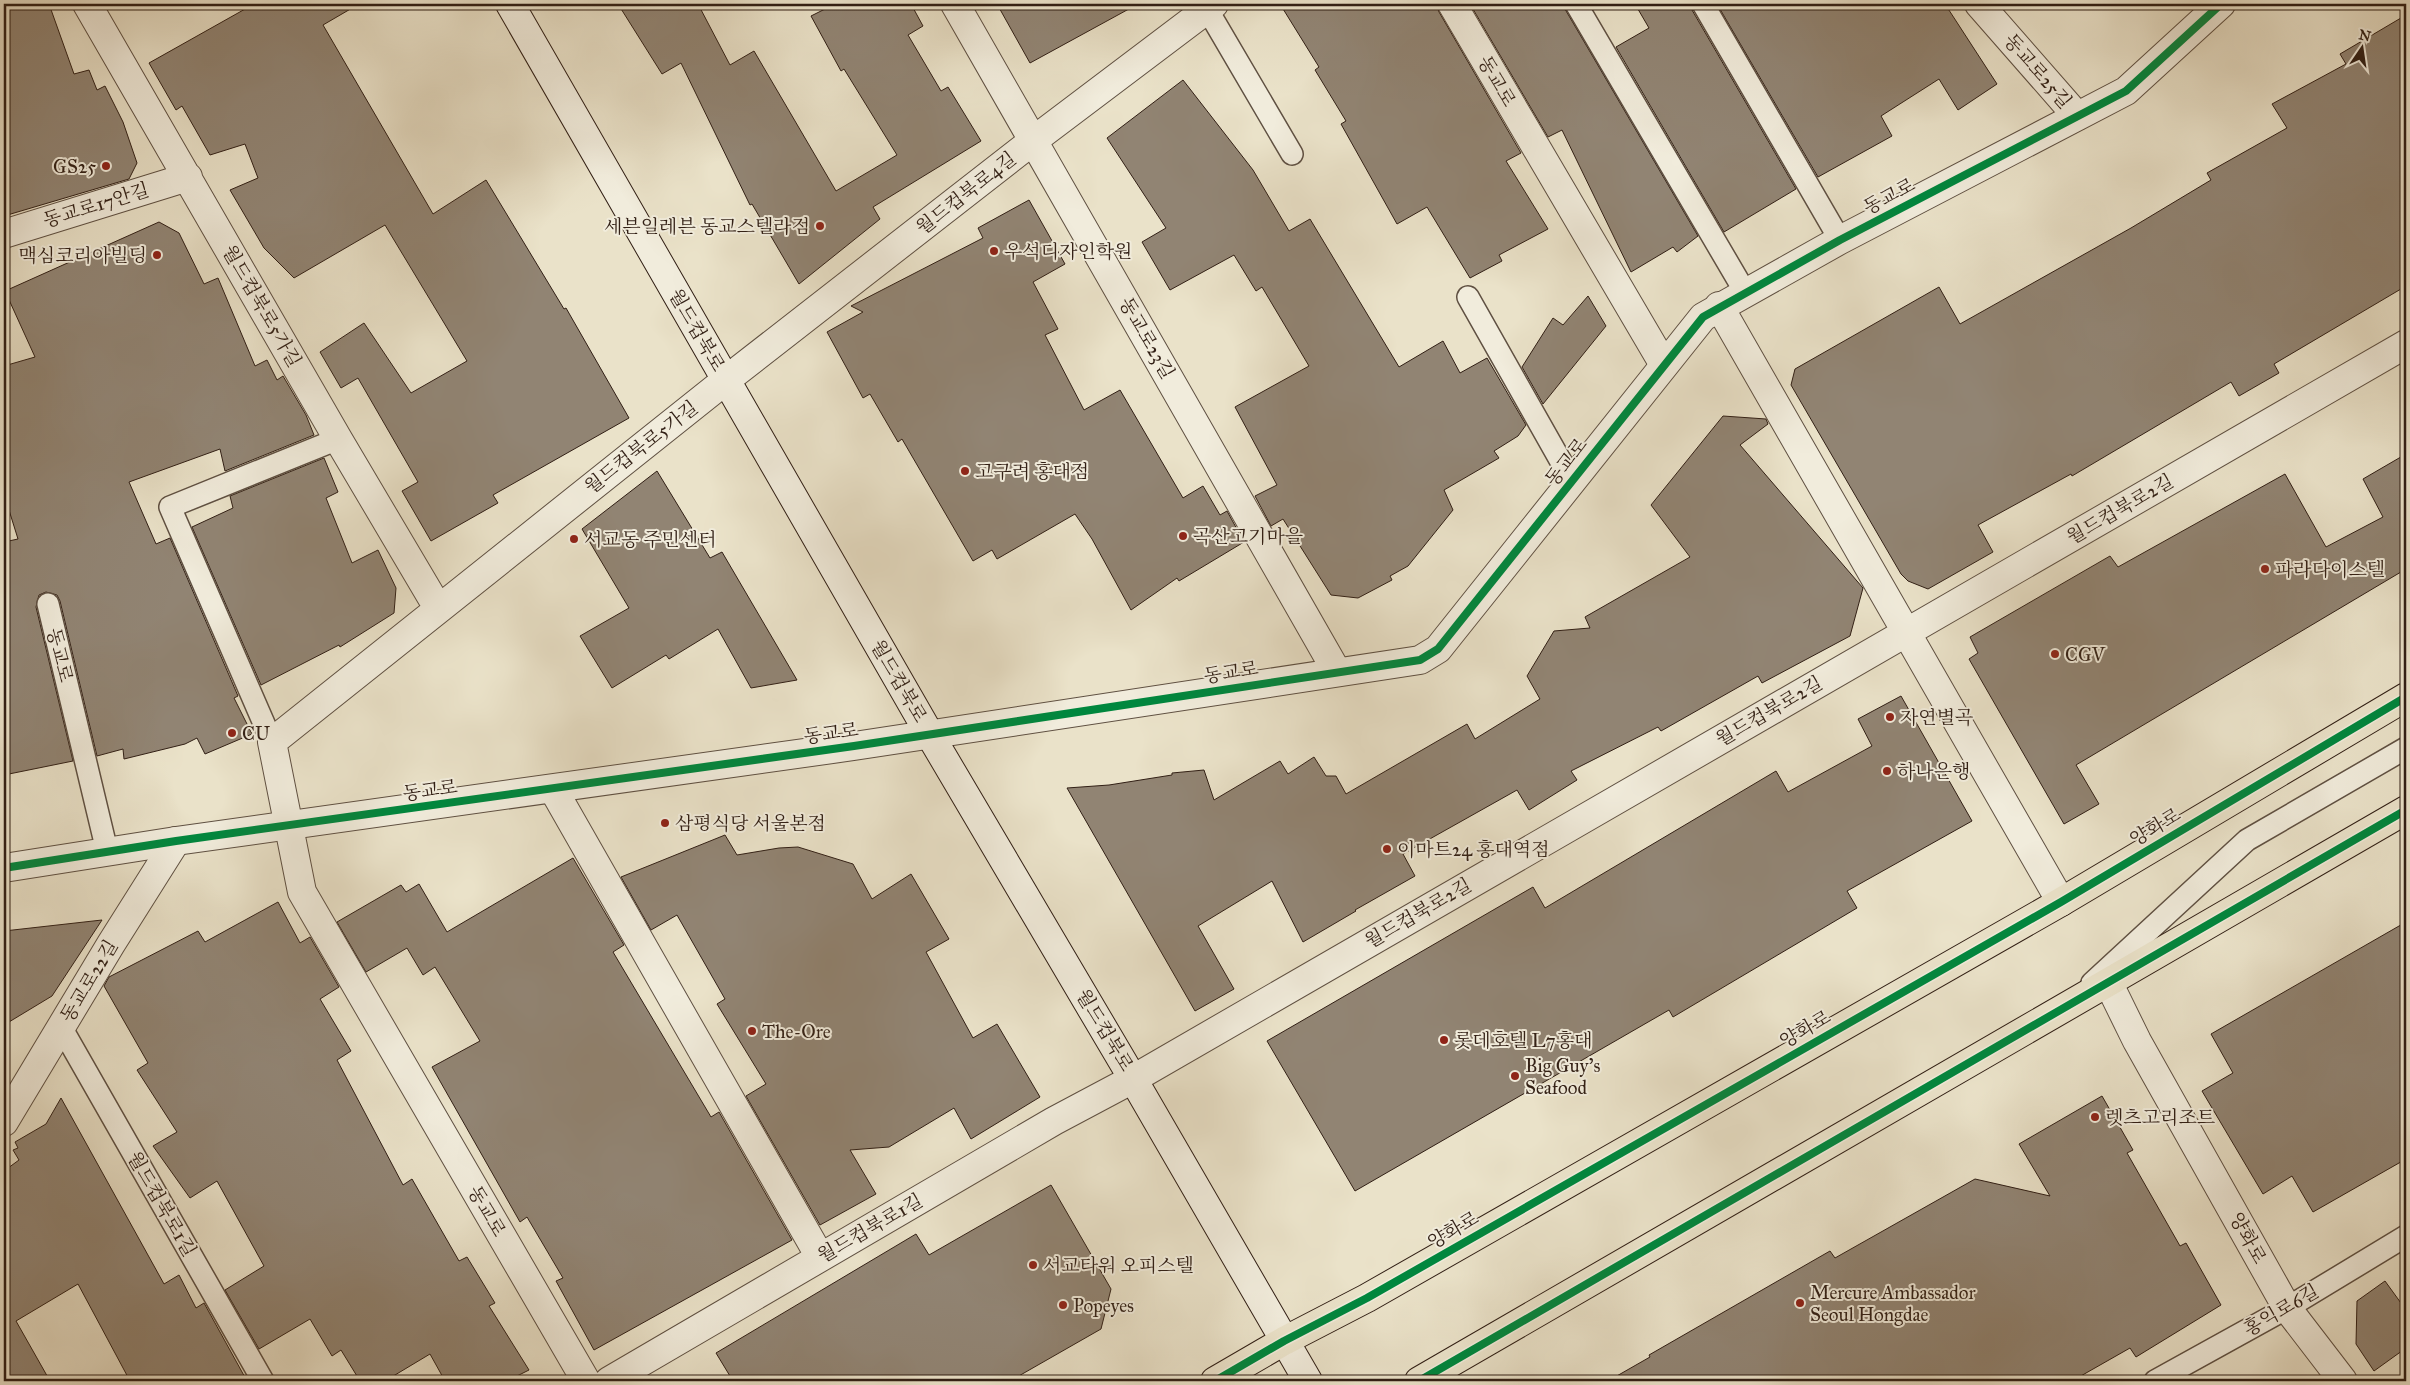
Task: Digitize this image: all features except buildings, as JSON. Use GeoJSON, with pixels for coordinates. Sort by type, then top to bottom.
{"type":"FeatureCollection","features":[{"type":"Feature","properties":{"kind":"main road","name":"양화로"},"geometry":{"type":"LineString","coordinates":[[1215,1381],[1284,1341],[1367,1298],[2061,902],[2406,697]]}},
{"type":"Feature","properties":{"kind":"main road"},"geometry":{"type":"LineString","coordinates":[[1419,1381],[2066,1007],[2109,984],[2406,810]]}},
{"type":"Feature","properties":{"kind":"street","name":"월드컵북로5가길"},"geometry":{"type":"LineString","coordinates":[[87,4],[338,439],[438,608]]}},
{"type":"Feature","properties":{"kind":"street","name":"월드컵북로"},"geometry":{"type":"LineString","coordinates":[[510,4],[930,734],[1308,1381]]}},
{"type":"Feature","properties":{"kind":"street","name":"동교로23길"},"geometry":{"type":"LineString","coordinates":[[955,4],[1337,672]]}},
{"type":"Feature","properties":{"kind":"street","name":"동교로"},"geometry":{"type":"LineString","coordinates":[[1452,4],[1664,365]]}},
{"type":"Feature","properties":{"kind":"street","name":"동교로25길"},"geometry":{"type":"LineString","coordinates":[[1979,4],[2077,116]]}},
{"type":"Feature","properties":{"kind":"street","name":"동교로"},"geometry":{"type":"LineString","coordinates":[[4,868],[176,841],[930,734],[1420,660],[1438,649],[1702,317],[1840,240],[2126,91],[2222,4]]}},
{"type":"Feature","properties":{"kind":"street","name":"월드컵북로4길"},"geometry":{"type":"LineString","coordinates":[[726,380],[1034,140],[1210,7]]}},
{"type":"Feature","properties":{"kind":"street","name":"동교로17안길"},"geometry":{"type":"LineString","coordinates":[[4,234],[188,177]]}},
{"type":"Feature","properties":{"kind":"street"},"geometry":{"type":"LineString","coordinates":[[1719,306],[2061,902]]}},
{"type":"Feature","properties":{"kind":"street","name":"월드컵북로2길"},"geometry":{"type":"LineString","coordinates":[[1133,1079],[2406,344]]}},
{"type":"Feature","properties":{"kind":"street","name":"월드컵북로5가길"},"geometry":{"type":"LineString","coordinates":[[272,742],[726,380]]}},
{"type":"Feature","properties":{"kind":"street"},"geometry":{"type":"LineString","coordinates":[[272,742],[289,826]]}},
{"type":"Feature","properties":{"kind":"street"},"geometry":{"type":"LineString","coordinates":[[553,789],[820,1257]]}},
{"type":"Feature","properties":{"kind":"street","name":"동교로"},"geometry":{"type":"LineString","coordinates":[[289,826],[302,892],[586,1381]]}},
{"type":"Feature","properties":{"kind":"street","name":"동교로22길"},"geometry":{"type":"LineString","coordinates":[[4,1122],[176,841]]}},
{"type":"Feature","properties":{"kind":"street","name":"양화로"},"geometry":{"type":"LineString","coordinates":[[2109,984],[2137,1041],[2287,1308],[2342,1381]]}},
{"type":"Feature","properties":{"kind":"street","name":"월드컵북로1길"},"geometry":{"type":"LineString","coordinates":[[609,1381],[1054,1121],[1133,1079]]}},
{"type":"Feature","properties":{"kind":"lane"},"geometry":{"type":"LineString","coordinates":[[1576,4],[1745,292]]}},
{"type":"Feature","properties":{"kind":"lane"},"geometry":{"type":"LineString","coordinates":[[1703,4],[1840,240]]}},
{"type":"Feature","properties":{"kind":"lane","name":"월드컵북로4길"},"geometry":{"type":"LineString","coordinates":[[1210,7],[1292,154]]}},
{"type":"Feature","properties":{"kind":"lane","name":"동교로"},"geometry":{"type":"LineString","coordinates":[[1468,297],[1572,481]]}},
{"type":"Feature","properties":{"kind":"lane"},"geometry":{"type":"LineString","coordinates":[[272,742],[170,508],[338,439]]}},
{"type":"Feature","properties":{"kind":"lane","name":"동교로"},"geometry":{"type":"LineString","coordinates":[[48,604],[107,851]]}},
{"type":"Feature","properties":{"kind":"lane"},"geometry":{"type":"LineString","coordinates":[[2066,1007],[2247,840],[2406,748]]}},
{"type":"Feature","properties":{"kind":"lane","name":"월드컵북로1길"},"geometry":{"type":"LineString","coordinates":[[61,1027],[263,1381]]}},
{"type":"Feature","properties":{"kind":"lane","name":"홍익로6길"},"geometry":{"type":"LineString","coordinates":[[2155,1381],[2287,1308],[2406,1236]]}},
{"type":"Feature","properties":{"kind":"cycle path"},"geometry":{"type":"LineString","coordinates":[[4,868],[176,841],[854,746],[1420,660],[1438,649],[1703,317],[1840,240],[2126,91],[2221,4]]}},
{"type":"Feature","properties":{"kind":"cycle path"},"geometry":{"type":"LineString","coordinates":[[1215,1381],[1284,1341],[1367,1298],[2061,902],[2406,697]]}},
{"type":"Feature","properties":{"kind":"cycle path"},"geometry":{"type":"LineString","coordinates":[[1419,1381],[2406,810]]}},
{"type":"Feature","properties":{"kind":"place","name":"GS25"},"geometry":{"type":"Point","coordinates":[106,166]}},
{"type":"Feature","properties":{"kind":"place","name":"세븐일레븐 동교스텔라점"},"geometry":{"type":"Point","coordinates":[820,226]}},
{"type":"Feature","properties":{"kind":"place","name":"우석디자인학원"},"geometry":{"type":"Point","coordinates":[994,251]}},
{"type":"Feature","properties":{"kind":"place","name":"맥심코리아빌딩"},"geometry":{"type":"Point","coordinates":[157,255]}},
{"type":"Feature","properties":{"kind":"place","name":"고구려 홍대점"},"geometry":{"type":"Point","coordinates":[965,471]}},
{"type":"Feature","properties":{"kind":"place","name":"곡산고기마을"},"geometry":{"type":"Point","coordinates":[1183,536]}},
{"type":"Feature","properties":{"kind":"place","name":"서교동 주민센터"},"geometry":{"type":"Point","coordinates":[574,539]}},
{"type":"Feature","properties":{"kind":"place","name":"파라다이스텔"},"geometry":{"type":"Point","coordinates":[2265,569]}},
{"type":"Feature","properties":{"kind":"place","name":"CGV"},"geometry":{"type":"Point","coordinates":[2055,654]}},
{"type":"Feature","properties":{"kind":"place","name":"자연별곡"},"geometry":{"type":"Point","coordinates":[1890,717]}},
{"type":"Feature","properties":{"kind":"place","name":"CU"},"geometry":{"type":"Point","coordinates":[232,733]}},
{"type":"Feature","properties":{"kind":"place","name":"하나은행"},"geometry":{"type":"Point","coordinates":[1887,771]}},
{"type":"Feature","properties":{"kind":"place","name":"삼평식당 서울본점"},"geometry":{"type":"Point","coordinates":[665,823]}},
{"type":"Feature","properties":{"kind":"place","name":"이마트24 홍대역점"},"geometry":{"type":"Point","coordinates":[1387,849]}},
{"type":"Feature","properties":{"kind":"place","name":"The-Ore"},"geometry":{"type":"Point","coordinates":[752,1031]}},
{"type":"Feature","properties":{"kind":"place","name":"롯데호텔 L7홍대"},"geometry":{"type":"Point","coordinates":[1444,1040]}},
{"type":"Feature","properties":{"kind":"place","name":"Big Guy's Seafood"},"geometry":{"type":"Point","coordinates":[1515,1076]}},
{"type":"Feature","properties":{"kind":"place","name":"렛츠고리조트"},"geometry":{"type":"Point","coordinates":[2095,1117]}},
{"type":"Feature","properties":{"kind":"place","name":"서교타워 오피스텔"},"geometry":{"type":"Point","coordinates":[1033,1265]}},
{"type":"Feature","properties":{"kind":"place","name":"Mercure Ambassador Seoul Hongdae"},"geometry":{"type":"Point","coordinates":[1800,1303]}},
{"type":"Feature","properties":{"kind":"place","name":"Popeyes"},"geometry":{"type":"Point","coordinates":[1063,1305]}}]}
